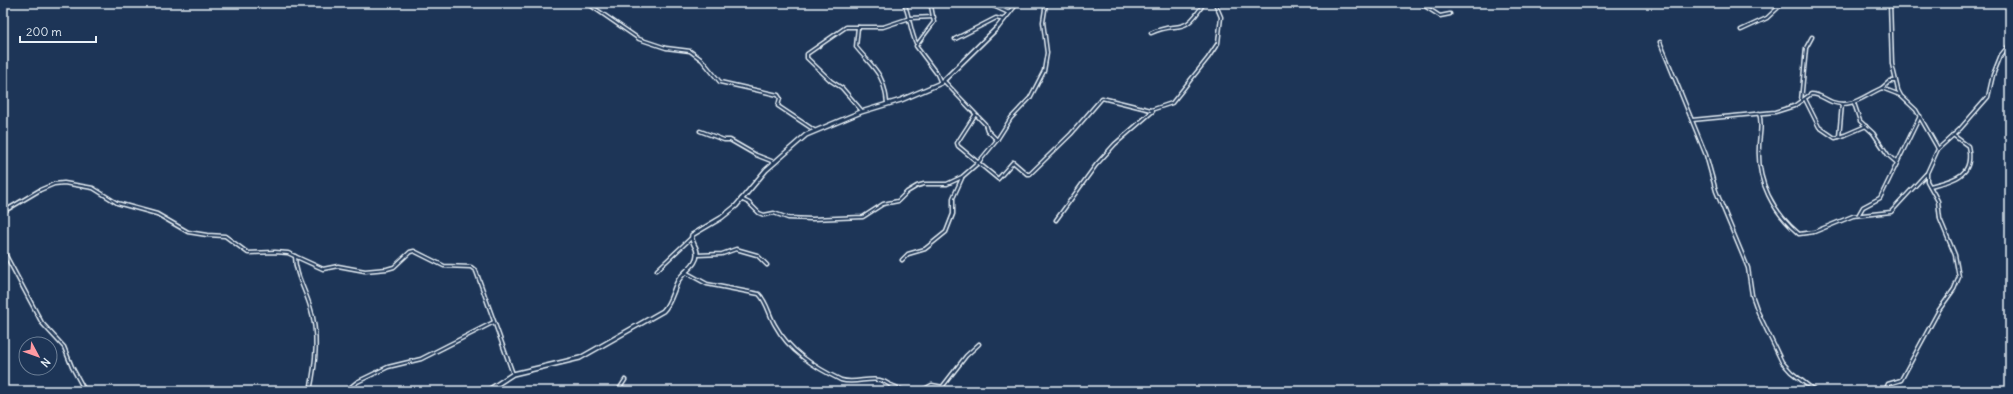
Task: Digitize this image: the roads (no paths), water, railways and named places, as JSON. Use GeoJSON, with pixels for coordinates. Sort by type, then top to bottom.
{"type":"FeatureCollection","features":[{"type":"Feature","properties":{"kind":"street"},"geometry":{"type":"LineString","coordinates":[[587,3],[610,17],[636,38],[666,48],[690,51],[702,60],[714,77],[721,83],[778,95],[780,98],[778,106],[814,130]]}},
{"type":"Feature","properties":{"kind":"street"},"geometry":{"type":"LineString","coordinates":[[904,3],[910,18],[910,30],[917,49],[943,82],[985,124],[987,130],[998,140]]}},
{"type":"Feature","properties":{"kind":"street"},"geometry":{"type":"LineString","coordinates":[[916,43],[933,24],[934,17],[932,6],[922,3]]}},
{"type":"Feature","properties":{"kind":"street"},"geometry":{"type":"LineString","coordinates":[[987,3],[1009,13]]}},
{"type":"Feature","properties":{"kind":"street"},"geometry":{"type":"LineString","coordinates":[[657,270],[691,238],[695,232],[729,212],[774,162],[814,130],[862,111],[901,100],[943,82],[1004,20],[1017,3]]}},
{"type":"Feature","properties":{"kind":"street"},"geometry":{"type":"LineString","coordinates":[[741,199],[749,203],[759,213],[764,215],[774,212],[787,217],[812,219],[863,217],[883,204],[898,201],[906,192],[917,186],[924,184],[947,184],[962,177],[978,163],[998,140],[1011,118],[1030,98],[1046,66],[1047,53],[1043,22],[1046,3]]}},
{"type":"Feature","properties":{"kind":"street"},"geometry":{"type":"LineString","coordinates":[[1151,33],[1186,26],[1204,3]]}},
{"type":"Feature","properties":{"kind":"street"},"geometry":{"type":"LineString","coordinates":[[1056,220],[1096,165],[1120,139],[1154,110],[1172,103],[1218,44],[1221,17],[1215,3]]}},
{"type":"Feature","properties":{"kind":"street"},"geometry":{"type":"LineString","coordinates":[[1420,3],[1440,16],[1450,14]]}},
{"type":"Feature","properties":{"kind":"street"},"geometry":{"type":"LineString","coordinates":[[1741,30],[1767,18],[1783,3]]}},
{"type":"Feature","properties":{"kind":"street"},"geometry":{"type":"LineString","coordinates":[[1890,3],[1892,64],[1895,81],[1902,96]]}},
{"type":"Feature","properties":{"kind":"street"},"geometry":{"type":"LineString","coordinates":[[862,111],[842,88],[831,81],[806,56],[810,50],[846,27],[883,27],[910,18],[934,17]]}},
{"type":"Feature","properties":{"kind":"street"},"geometry":{"type":"LineString","coordinates":[[955,39],[996,18],[1004,20]]}},
{"type":"Feature","properties":{"kind":"street"},"geometry":{"type":"LineString","coordinates":[[858,27],[856,47],[878,72],[884,84],[887,103]]}},
{"type":"Feature","properties":{"kind":"street"},"geometry":{"type":"LineString","coordinates":[[1800,101],[1806,48],[1812,37]]}},
{"type":"Feature","properties":{"kind":"street"},"geometry":{"type":"LineString","coordinates":[[1660,42],[1687,111],[1692,120],[1707,160],[1716,191],[1750,274],[1751,290],[1758,312],[1782,362],[1791,372],[1815,391]]}},
{"type":"Feature","properties":{"kind":"street"},"geometry":{"type":"LineString","coordinates":[[1759,113],[1762,124],[1759,155],[1767,194],[1776,210],[1797,233],[1814,232],[1860,214],[1891,212],[1927,173],[1938,149],[1988,97],[1993,75],[2000,56],[2010,44]]}},
{"type":"Feature","properties":{"kind":"street"},"geometry":{"type":"LineString","coordinates":[[1692,120],[1784,110],[1814,94],[1842,104],[1854,103],[1882,88],[1890,81],[1895,81]]}},
{"type":"Feature","properties":{"kind":"street"},"geometry":{"type":"LineString","coordinates":[[1882,88],[1902,96],[1911,104],[1920,116],[1938,149]]}},
{"type":"Feature","properties":{"kind":"street"},"geometry":{"type":"LineString","coordinates":[[975,115],[957,145],[998,179],[1013,162],[1030,174],[1071,134],[1102,98],[1136,105],[1148,110],[1154,110]]}},
{"type":"Feature","properties":{"kind":"street"},"geometry":{"type":"LineString","coordinates":[[1805,99],[1819,127],[1830,136],[1839,137],[1866,126]]}},
{"type":"Feature","properties":{"kind":"street"},"geometry":{"type":"LineString","coordinates":[[1854,103],[1858,117],[1888,155],[1897,163]]}},
{"type":"Feature","properties":{"kind":"street"},"geometry":{"type":"LineString","coordinates":[[1839,137],[1842,104]]}},
{"type":"Feature","properties":{"kind":"street"},"geometry":{"type":"LineString","coordinates":[[1860,214],[1863,207],[1880,198],[1920,116]]}},
{"type":"Feature","properties":{"kind":"street"},"geometry":{"type":"LineString","coordinates":[[700,131],[724,140],[730,140],[756,156],[774,162]]}},
{"type":"Feature","properties":{"kind":"street"},"geometry":{"type":"LineString","coordinates":[[1930,186],[1962,176],[1967,168],[1968,146],[1953,135]]}},
{"type":"Feature","properties":{"kind":"street"},"geometry":{"type":"LineString","coordinates":[[1885,391],[1888,384],[1901,380],[1939,310],[1954,289],[1959,277],[1955,254],[1940,219],[1938,201],[1930,186],[1927,173]]}},
{"type":"Feature","properties":{"kind":"street"},"geometry":{"type":"LineString","coordinates":[[902,260],[910,253],[918,253],[926,249],[946,232],[953,214],[953,198],[962,177]]}},
{"type":"Feature","properties":{"kind":"street"},"geometry":{"type":"LineString","coordinates":[[3,212],[31,194],[48,186],[58,183],[70,184],[93,188],[117,203],[156,214],[188,232],[224,236],[248,253],[275,252],[295,256],[323,269],[345,266],[365,271],[376,271],[394,267],[410,252],[414,251],[444,266],[471,267],[476,271],[513,374]]}},
{"type":"Feature","properties":{"kind":"street"},"geometry":{"type":"LineString","coordinates":[[487,391],[513,374],[580,358],[658,314],[669,303],[671,292],[684,272],[692,265],[697,255],[691,238]]}},
{"type":"Feature","properties":{"kind":"street"},"geometry":{"type":"LineString","coordinates":[[697,255],[722,254],[736,249],[757,255],[767,266]]}},
{"type":"Feature","properties":{"kind":"street"},"geometry":{"type":"LineString","coordinates":[[3,250],[42,323],[64,347],[72,367],[85,391]]}},
{"type":"Feature","properties":{"kind":"street"},"geometry":{"type":"LineString","coordinates":[[295,256],[296,271],[311,307],[316,339],[316,352],[310,391]]}},
{"type":"Feature","properties":{"kind":"street"},"geometry":{"type":"LineString","coordinates":[[684,272],[707,284],[759,294],[764,299],[775,326],[792,349],[835,377],[846,382],[871,378],[905,391]]}},
{"type":"Feature","properties":{"kind":"street"},"geometry":{"type":"LineString","coordinates":[[346,391],[357,382],[388,367],[421,359],[494,322]]}},
{"type":"Feature","properties":{"kind":"street"},"geometry":{"type":"LineString","coordinates":[[939,391],[966,356],[976,345],[979,344]]}},
{"type":"Feature","properties":{"kind":"street"},"geometry":{"type":"LineString","coordinates":[[618,391],[625,380]]}},
{"type":"Feature","properties":{"kind":"street"},"geometry":{"type":"LineString","coordinates":[[890,385],[895,391]]}},
{"type":"Feature","properties":{"kind":"street"},"geometry":{"type":"LineString","coordinates":[[921,391],[932,385],[943,387]]}},
{"type":"Feature","properties":{"kind":"street"},"geometry":{"type":"LineString","coordinates":[[493,387],[496,391]]}},
{"type":"Feature","properties":{"kind":"street"},"geometry":{"type":"LineString","coordinates":[[47,391],[56,391]]}}]}
